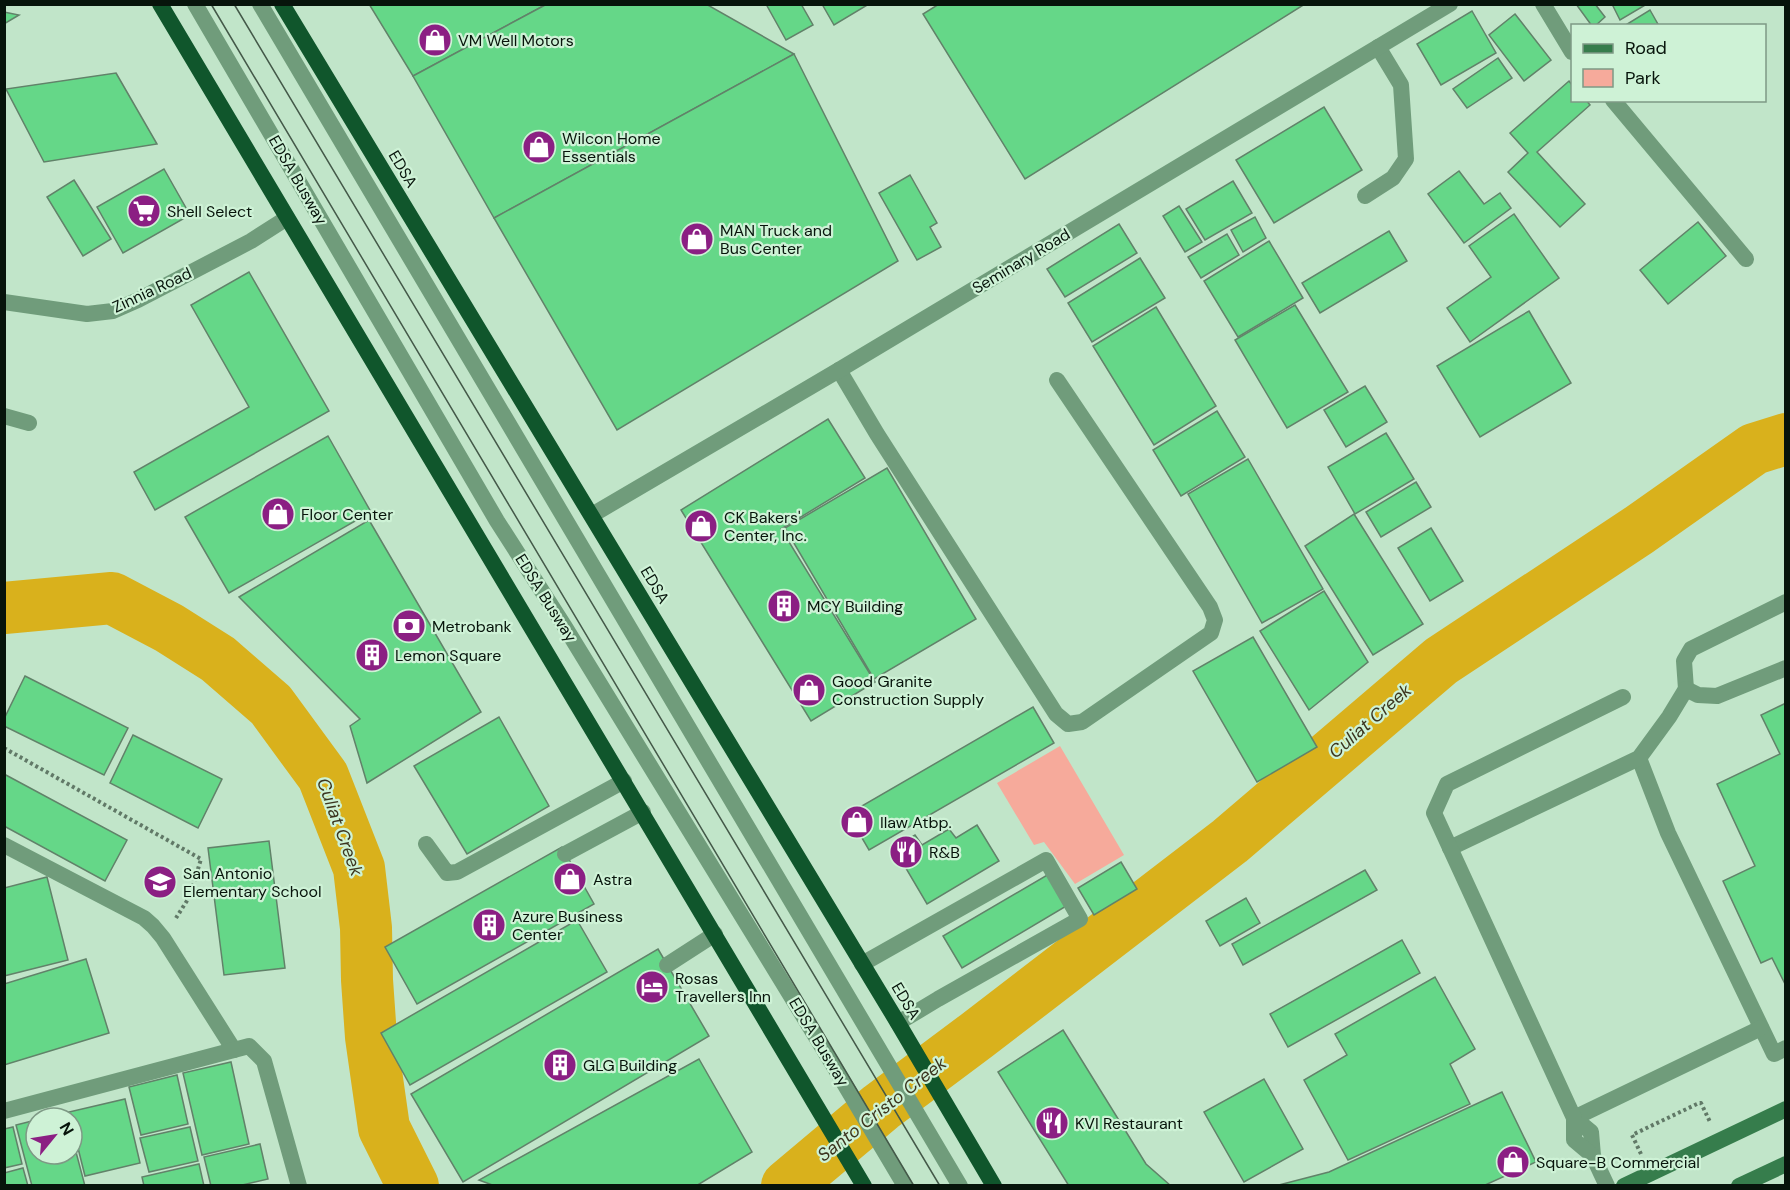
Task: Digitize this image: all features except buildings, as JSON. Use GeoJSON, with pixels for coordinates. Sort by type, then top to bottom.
{"type":"FeatureCollection","features":[{"type":"Feature","properties":{"kind":"highway"},"geometry":{"type":"LineString","coordinates":[[160,4],[864,1185]]}},
{"type":"Feature","properties":{"kind":"highway","name":"EDSA"},"geometry":{"type":"LineString","coordinates":[[282,4],[994,1185]]}},
{"type":"Feature","properties":{"kind":"main road"},"geometry":{"type":"LineString","coordinates":[[1624,1185],[1785,1109]]}},
{"type":"Feature","properties":{"kind":"main road"},"geometry":{"type":"LineString","coordinates":[[1739,1185],[1785,1164]]}},
{"type":"Feature","properties":{"kind":"street","name":"EDSA Busway"},"geometry":{"type":"LineString","coordinates":[[195,4],[497,521],[565,627],[836,1068],[905,1185]]}},
{"type":"Feature","properties":{"kind":"street"},"geometry":{"type":"LineString","coordinates":[[260,4],[959,1183]]}},
{"type":"Feature","properties":{"kind":"street","name":"Seminary Road"},"geometry":{"type":"LineString","coordinates":[[591,516],[1450,4]]}},
{"type":"Feature","properties":{"kind":"street"},"geometry":{"type":"LineString","coordinates":[[1543,4],[1571,50]]}},
{"type":"Feature","properties":{"kind":"street"},"geometry":{"type":"LineString","coordinates":[[1365,196],[1393,178],[1406,159],[1401,85],[1378,47]]}},
{"type":"Feature","properties":{"kind":"street"},"geometry":{"type":"LineString","coordinates":[[1614,102],[1746,260]]}},
{"type":"Feature","properties":{"kind":"street","name":"Zinnia Road"},"geometry":{"type":"LineString","coordinates":[[4,302],[87,314],[114,311],[251,241],[287,218]]}},
{"type":"Feature","properties":{"kind":"street"},"geometry":{"type":"LineString","coordinates":[[839,370],[1056,714],[1068,724],[1082,722],[1211,633],[1215,621],[1210,607],[1057,380]]}},
{"type":"Feature","properties":{"kind":"street"},"geometry":{"type":"LineString","coordinates":[[4,416],[29,423]]}},
{"type":"Feature","properties":{"kind":"street"},"geometry":{"type":"LineString","coordinates":[[1450,848],[1639,758],[1686,689],[1684,661],[1691,649],[1785,602]]}},
{"type":"Feature","properties":{"kind":"street"},"geometry":{"type":"LineString","coordinates":[[1686,689],[1698,695],[1717,696],[1785,668]]}},
{"type":"Feature","properties":{"kind":"street"},"geometry":{"type":"LineString","coordinates":[[1607,1185],[1593,1156],[1574,1140],[1574,1118],[1434,813],[1447,784],[1623,698]]}},
{"type":"Feature","properties":{"kind":"street"},"geometry":{"type":"LineString","coordinates":[[1639,758],[1668,832],[1774,1054],[1785,1048]]}},
{"type":"Feature","properties":{"kind":"street"},"geometry":{"type":"LineString","coordinates":[[426,844],[447,873],[457,872],[624,781]]}},
{"type":"Feature","properties":{"kind":"street"},"geometry":{"type":"LineString","coordinates":[[565,854],[643,812]]}},
{"type":"Feature","properties":{"kind":"street"},"geometry":{"type":"LineString","coordinates":[[4,845],[144,918],[153,926],[163,938],[234,1050]]}},
{"type":"Feature","properties":{"kind":"street"},"geometry":{"type":"LineString","coordinates":[[862,964],[1046,860],[1080,919],[938,999],[900,1026]]}},
{"type":"Feature","properties":{"kind":"street"},"geometry":{"type":"LineString","coordinates":[[667,965],[715,934]]}},
{"type":"Feature","properties":{"kind":"street"},"geometry":{"type":"LineString","coordinates":[[1574,1118],[1761,1028]]}},
{"type":"Feature","properties":{"kind":"street"},"geometry":{"type":"LineString","coordinates":[[4,1112],[249,1046],[264,1061],[299,1185]]}},
{"type":"Feature","properties":{"kind":"path"},"geometry":{"type":"LineString","coordinates":[[4,748],[201,858],[190,896],[163,938]]}},
{"type":"Feature","properties":{"kind":"path"},"geometry":{"type":"LineString","coordinates":[[1632,1135],[1697,1104]]}},
{"type":"Feature","properties":{"kind":"green space"},"geometry":{"type":"Polygon","coordinates":[[[1060,746],[1124,855],[1075,884],[1044,842],[1034,845],[997,783],[1060,746]]]}},
{"type":"Feature","properties":{"kind":"waterway","name":"Culiat Creek"},"geometry":{"type":"LineString","coordinates":[[787,1186],[881,1107],[1230,841],[1441,661],[1639,530],[1754,449],[1786,439]]}},
{"type":"Feature","properties":{"kind":"waterway","name":"Culiat Creek"},"geometry":{"type":"LineString","coordinates":[[4,608],[112,598],[169,628],[218,659],[271,705],[323,776],[359,868],[366,928],[371,1037],[384,1128],[413,1186]]}},
{"type":"Feature","properties":{"kind":"tram line"},"geometry":{"type":"LineString","coordinates":[[211,4],[914,1186]]}},
{"type":"Feature","properties":{"kind":"tram line"},"geometry":{"type":"LineString","coordinates":[[234,4],[940,1186]]}},
{"type":"Feature","properties":{"kind":"place","name":"VM Well Motors"},"geometry":{"type":"Point","coordinates":[435,40]}},
{"type":"Feature","properties":{"kind":"place","name":"Wilcon Home Essentials"},"geometry":{"type":"Point","coordinates":[539,147]}},
{"type":"Feature","properties":{"kind":"place","name":"Shell Select"},"geometry":{"type":"Point","coordinates":[144,211]}},
{"type":"Feature","properties":{"kind":"place","name":"MAN Truck and Bus Center"},"geometry":{"type":"Point","coordinates":[697,239]}},
{"type":"Feature","properties":{"kind":"place","name":"Floor Center"},"geometry":{"type":"Point","coordinates":[278,514]}},
{"type":"Feature","properties":{"kind":"place","name":"CK Bakers' Center, Inc."},"geometry":{"type":"Point","coordinates":[701,526]}},
{"type":"Feature","properties":{"kind":"place","name":"MCY Building"},"geometry":{"type":"Point","coordinates":[784,606]}},
{"type":"Feature","properties":{"kind":"place","name":"Metrobank"},"geometry":{"type":"Point","coordinates":[409,626]}},
{"type":"Feature","properties":{"kind":"place","name":"Lemon Square"},"geometry":{"type":"Point","coordinates":[372,655]}},
{"type":"Feature","properties":{"kind":"place","name":"Good Granite Construction Supply"},"geometry":{"type":"Point","coordinates":[809,690]}},
{"type":"Feature","properties":{"kind":"place","name":"Ilaw Atbp."},"geometry":{"type":"Point","coordinates":[857,822]}},
{"type":"Feature","properties":{"kind":"place","name":"R&B"},"geometry":{"type":"Point","coordinates":[906,852]}},
{"type":"Feature","properties":{"kind":"place","name":"Astra"},"geometry":{"type":"Point","coordinates":[570,879]}},
{"type":"Feature","properties":{"kind":"place","name":"San Antonio Elementary School"},"geometry":{"type":"Point","coordinates":[160,882]}},
{"type":"Feature","properties":{"kind":"place","name":"Azure Business Center"},"geometry":{"type":"Point","coordinates":[489,925]}},
{"type":"Feature","properties":{"kind":"place","name":"Rosas Travellers Inn"},"geometry":{"type":"Point","coordinates":[652,987]}},
{"type":"Feature","properties":{"kind":"place","name":"GLG Building"},"geometry":{"type":"Point","coordinates":[560,1065]}},
{"type":"Feature","properties":{"kind":"place","name":"KVI Restaurant"},"geometry":{"type":"Point","coordinates":[1052,1123]}},
{"type":"Feature","properties":{"kind":"place","name":"Square-B Commercial"},"geometry":{"type":"Point","coordinates":[1513,1162]}},
{"type":"Feature","properties":{"kind":"water label","name":"Santo Cristo Creek"},"geometry":{"type":"Point","coordinates":[882,1109]}}]}
